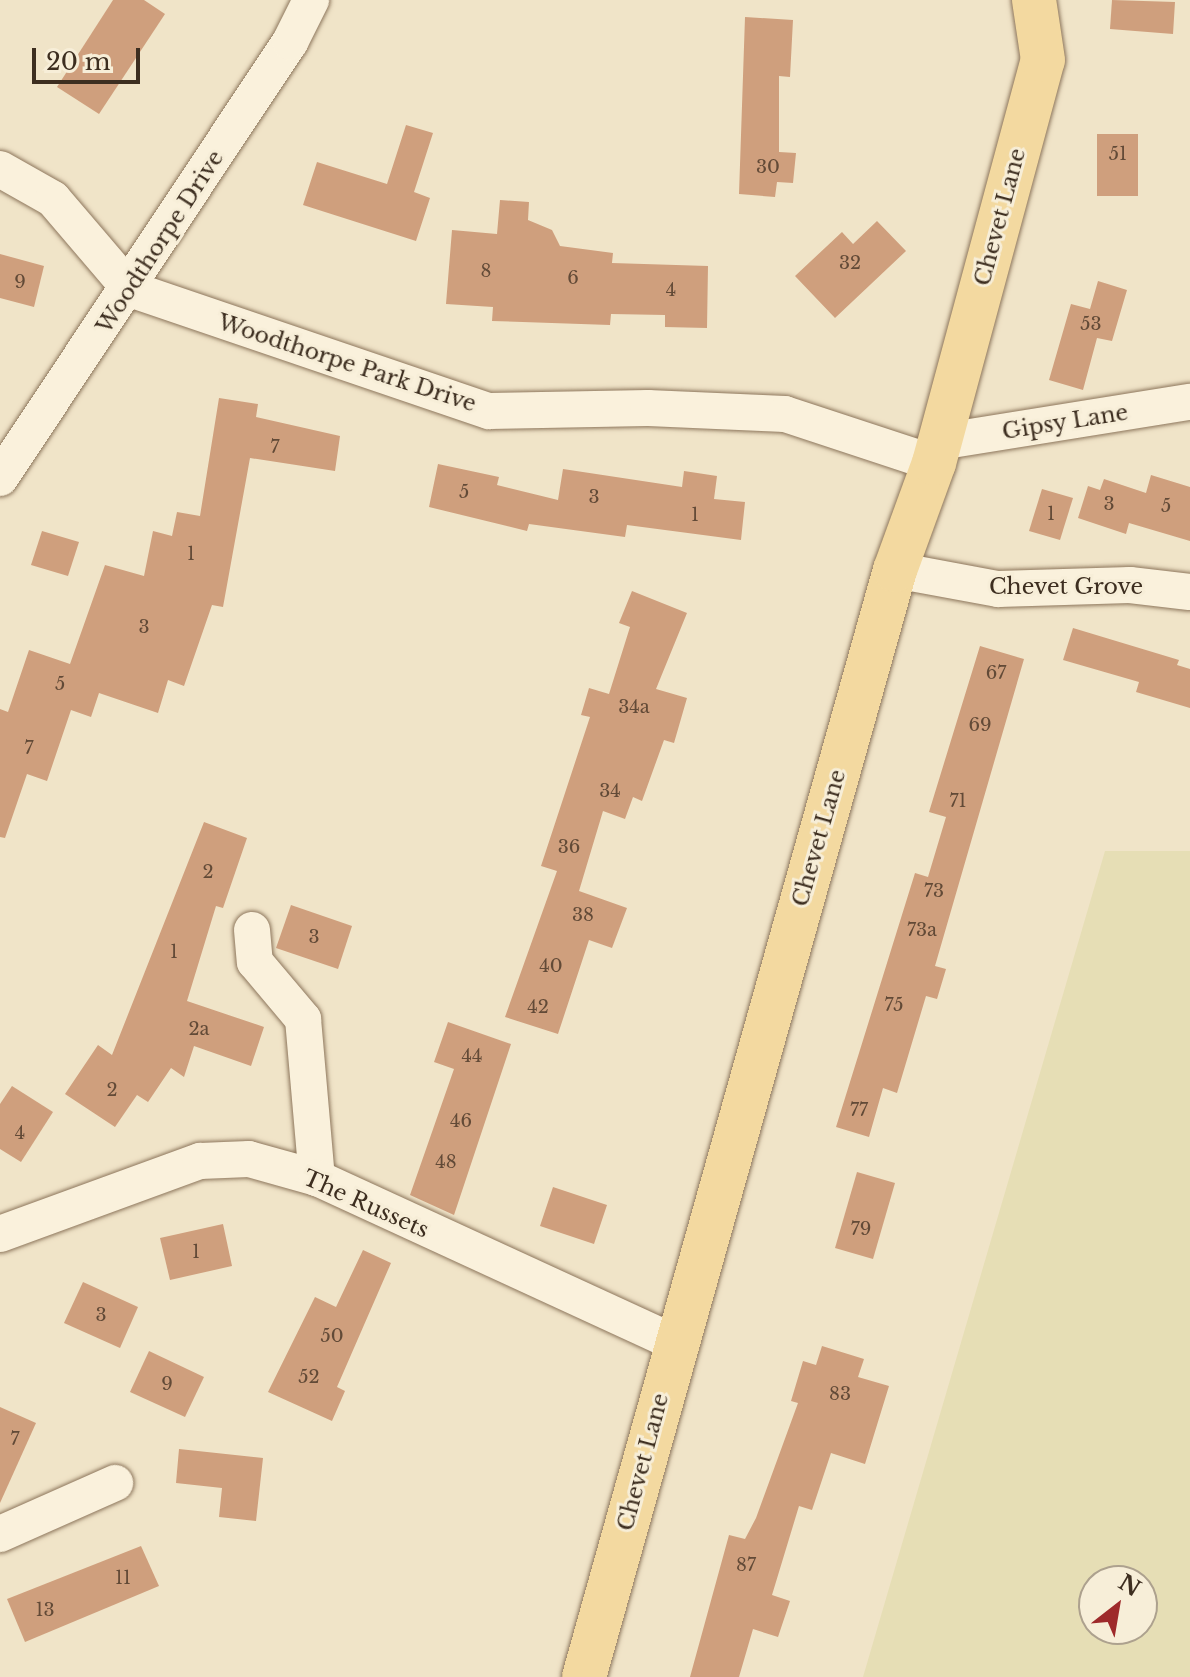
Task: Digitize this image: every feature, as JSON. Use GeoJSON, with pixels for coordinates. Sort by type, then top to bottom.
{"type":"FeatureCollection","features":[{"type":"Feature","properties":{"kind":"main road","name":"Chevet Lane"},"geometry":{"type":"LineString","coordinates":[[584,1677],[895,570],[936,452],[1043,60],[1034,0]]}},
{"type":"Feature","properties":{"kind":"street","name":"Woodthorpe Drive"},"geometry":{"type":"LineString","coordinates":[[0,478],[130,289],[290,42],[311,0]]}},
{"type":"Feature","properties":{"kind":"street"},"geometry":{"type":"LineString","coordinates":[[0,169],[53,199],[130,289]]}},
{"type":"Feature","properties":{"kind":"street","name":"Woodthorpe Park Drive"},"geometry":{"type":"LineString","coordinates":[[130,289],[489,411],[648,408],[785,414],[936,452]]}},
{"type":"Feature","properties":{"kind":"street","name":"Gipsy Lane"},"geometry":{"type":"LineString","coordinates":[[936,452],[1190,402]]}},
{"type":"Feature","properties":{"kind":"street","name":"Chevet Grove"},"geometry":{"type":"LineString","coordinates":[[895,570],[998,589],[1130,585],[1190,592]]}},
{"type":"Feature","properties":{"kind":"street"},"geometry":{"type":"LineString","coordinates":[[252,930],[255,962],[249,984],[303,1019],[317,1178]]}},
{"type":"Feature","properties":{"kind":"street","name":"The Russets"},"geometry":{"type":"LineString","coordinates":[[0,1234],[200,1161],[249,1159],[317,1178],[676,1343]]}},
{"type":"Feature","properties":{"kind":"street"},"geometry":{"type":"LineString","coordinates":[[0,1534],[115,1483]]}},
{"type":"Feature","properties":{"kind":"shaded area"},"geometry":{"type":"Polygon","coordinates":[[[1105,851],[1190,851],[1190,1677],[863,1677],[1105,851]]]}},
{"type":"Feature","properties":{"kind":"building"},"geometry":{"type":"Polygon","coordinates":[[[113,0],[144,0],[165,14],[99,114],[57,87],[113,0]]]}},
{"type":"Feature","properties":{"kind":"building"},"geometry":{"type":"Polygon","coordinates":[[[1112,0],[1175,2],[1173,34],[1110,29],[1112,0]]]}},
{"type":"Feature","properties":{"kind":"building"},"geometry":{"type":"Polygon","coordinates":[[[745,17],[793,20],[790,77],[779,76],[779,152],[796,153],[793,183],[777,182],[775,197],[739,194],[745,17]]]}},
{"type":"Feature","properties":{"kind":"building"},"geometry":{"type":"Polygon","coordinates":[[[406,125],[433,133],[414,192],[430,198],[416,241],[303,205],[317,162],[387,184],[406,125]]]}},
{"type":"Feature","properties":{"kind":"building"},"geometry":{"type":"Polygon","coordinates":[[[1097,134],[1138,134],[1138,196],[1097,196],[1097,134]]]}},
{"type":"Feature","properties":{"kind":"building"},"geometry":{"type":"Polygon","coordinates":[[[500,200],[529,202],[528,220],[552,230],[560,246],[613,253],[612,263],[708,266],[707,328],[665,327],[665,315],[611,314],[610,325],[492,321],[493,307],[446,304],[452,230],[497,234],[500,200]]]}},
{"type":"Feature","properties":{"kind":"building"},"geometry":{"type":"Polygon","coordinates":[[[877,221],[906,251],[835,318],[795,276],[842,232],[853,244],[877,221]]]}},
{"type":"Feature","properties":{"kind":"building"},"geometry":{"type":"Polygon","coordinates":[[[0,254],[44,266],[34,307],[0,298],[0,254]]]}},
{"type":"Feature","properties":{"kind":"building"},"geometry":{"type":"Polygon","coordinates":[[[1098,281],[1127,290],[1112,341],[1097,338],[1083,390],[1049,380],[1071,304],[1090,309],[1098,281]]]}},
{"type":"Feature","properties":{"kind":"building"},"geometry":{"type":"Polygon","coordinates":[[[219,398],[258,404],[256,417],[340,436],[335,471],[250,458],[223,607],[212,605],[184,686],[168,680],[158,713],[99,693],[91,717],[71,710],[47,781],[27,774],[5,838],[0,837],[0,709],[8,712],[29,650],[70,664],[105,565],[144,576],[153,531],[172,536],[177,512],[200,516],[219,398]]]}},
{"type":"Feature","properties":{"kind":"building"},"geometry":{"type":"Polygon","coordinates":[[[438,464],[499,477],[497,485],[558,500],[563,469],[682,487],[684,471],[717,476],[714,499],[745,502],[741,540],[627,525],[625,537],[529,524],[527,531],[429,507],[438,464]]]}},
{"type":"Feature","properties":{"kind":"building"},"geometry":{"type":"Polygon","coordinates":[[[1151,475],[1190,487],[1190,541],[1129,523],[1126,534],[1078,518],[1088,486],[1100,490],[1104,479],[1146,493],[1151,475]]]}},
{"type":"Feature","properties":{"kind":"building"},"geometry":{"type":"Polygon","coordinates":[[[1042,489],[1073,498],[1060,540],[1029,531],[1042,489]]]}},
{"type":"Feature","properties":{"kind":"building"},"geometry":{"type":"Polygon","coordinates":[[[42,531],[79,542],[68,576],[31,565],[42,531]]]}},
{"type":"Feature","properties":{"kind":"building"},"geometry":{"type":"Polygon","coordinates":[[[632,591],[687,613],[656,689],[687,698],[674,743],[664,740],[642,801],[633,797],[625,819],[603,811],[579,891],[627,908],[612,948],[589,940],[558,1034],[505,1017],[557,871],[541,866],[590,717],[581,715],[589,688],[609,694],[630,627],[619,623],[632,591]]]}},
{"type":"Feature","properties":{"kind":"building"},"geometry":{"type":"Polygon","coordinates":[[[1073,628],[1179,660],[1177,665],[1190,669],[1190,708],[1136,692],[1139,682],[1063,660],[1073,628]]]}},
{"type":"Feature","properties":{"kind":"building"},"geometry":{"type":"Polygon","coordinates":[[[980,646],[1024,659],[935,966],[946,969],[937,999],[926,996],[897,1093],[883,1088],[869,1137],[836,1127],[915,873],[928,877],[946,817],[929,812],[980,646]]]}},
{"type":"Feature","properties":{"kind":"building"},"geometry":{"type":"Polygon","coordinates":[[[204,822],[247,838],[223,908],[216,906],[187,1001],[264,1027],[251,1066],[194,1046],[184,1077],[171,1068],[148,1102],[137,1095],[115,1127],[65,1094],[98,1045],[112,1055],[204,822]]]}},
{"type":"Feature","properties":{"kind":"building"},"geometry":{"type":"Polygon","coordinates":[[[291,905],[352,926],[338,969],[276,948],[291,905]]]}},
{"type":"Feature","properties":{"kind":"building"},"geometry":{"type":"Polygon","coordinates":[[[448,1022],[511,1044],[454,1215],[410,1195],[454,1069],[434,1062],[448,1022]]]}},
{"type":"Feature","properties":{"kind":"building"},"geometry":{"type":"Polygon","coordinates":[[[12,1086],[53,1112],[21,1162],[0,1149],[0,1104],[12,1086]]]}},
{"type":"Feature","properties":{"kind":"building"},"geometry":{"type":"Polygon","coordinates":[[[857,1172],[895,1183],[873,1259],[835,1248],[857,1172]]]}},
{"type":"Feature","properties":{"kind":"building"},"geometry":{"type":"Polygon","coordinates":[[[553,1187],[607,1205],[594,1244],[540,1226],[553,1187]]]}},
{"type":"Feature","properties":{"kind":"building"},"geometry":{"type":"Polygon","coordinates":[[[223,1224],[232,1266],[170,1280],[160,1238],[223,1224]]]}},
{"type":"Feature","properties":{"kind":"building"},"geometry":{"type":"Polygon","coordinates":[[[363,1250],[391,1263],[337,1387],[345,1391],[332,1421],[268,1392],[315,1297],[336,1307],[363,1250]]]}},
{"type":"Feature","properties":{"kind":"building"},"geometry":{"type":"Polygon","coordinates":[[[83,1282],[138,1307],[120,1348],[64,1323],[83,1282]]]}},
{"type":"Feature","properties":{"kind":"building"},"geometry":{"type":"Polygon","coordinates":[[[822,1346],[864,1359],[858,1377],[889,1386],[865,1464],[831,1453],[812,1510],[799,1506],[772,1595],[790,1601],[778,1637],[753,1629],[739,1677],[690,1677],[729,1535],[745,1539],[756,1518],[798,1403],[791,1401],[803,1361],[816,1365],[822,1346]]]}},
{"type":"Feature","properties":{"kind":"building"},"geometry":{"type":"Polygon","coordinates":[[[149,1351],[204,1377],[185,1417],[130,1392],[149,1351]]]}},
{"type":"Feature","properties":{"kind":"building"},"geometry":{"type":"Polygon","coordinates":[[[0,1407],[36,1423],[0,1503],[0,1407]]]}},
{"type":"Feature","properties":{"kind":"building"},"geometry":{"type":"Polygon","coordinates":[[[179,1449],[263,1458],[256,1521],[219,1517],[222,1488],[176,1483],[179,1449]]]}},
{"type":"Feature","properties":{"kind":"building"},"geometry":{"type":"Polygon","coordinates":[[[141,1546],[159,1586],[25,1642],[7,1599],[141,1546]]]}}]}
